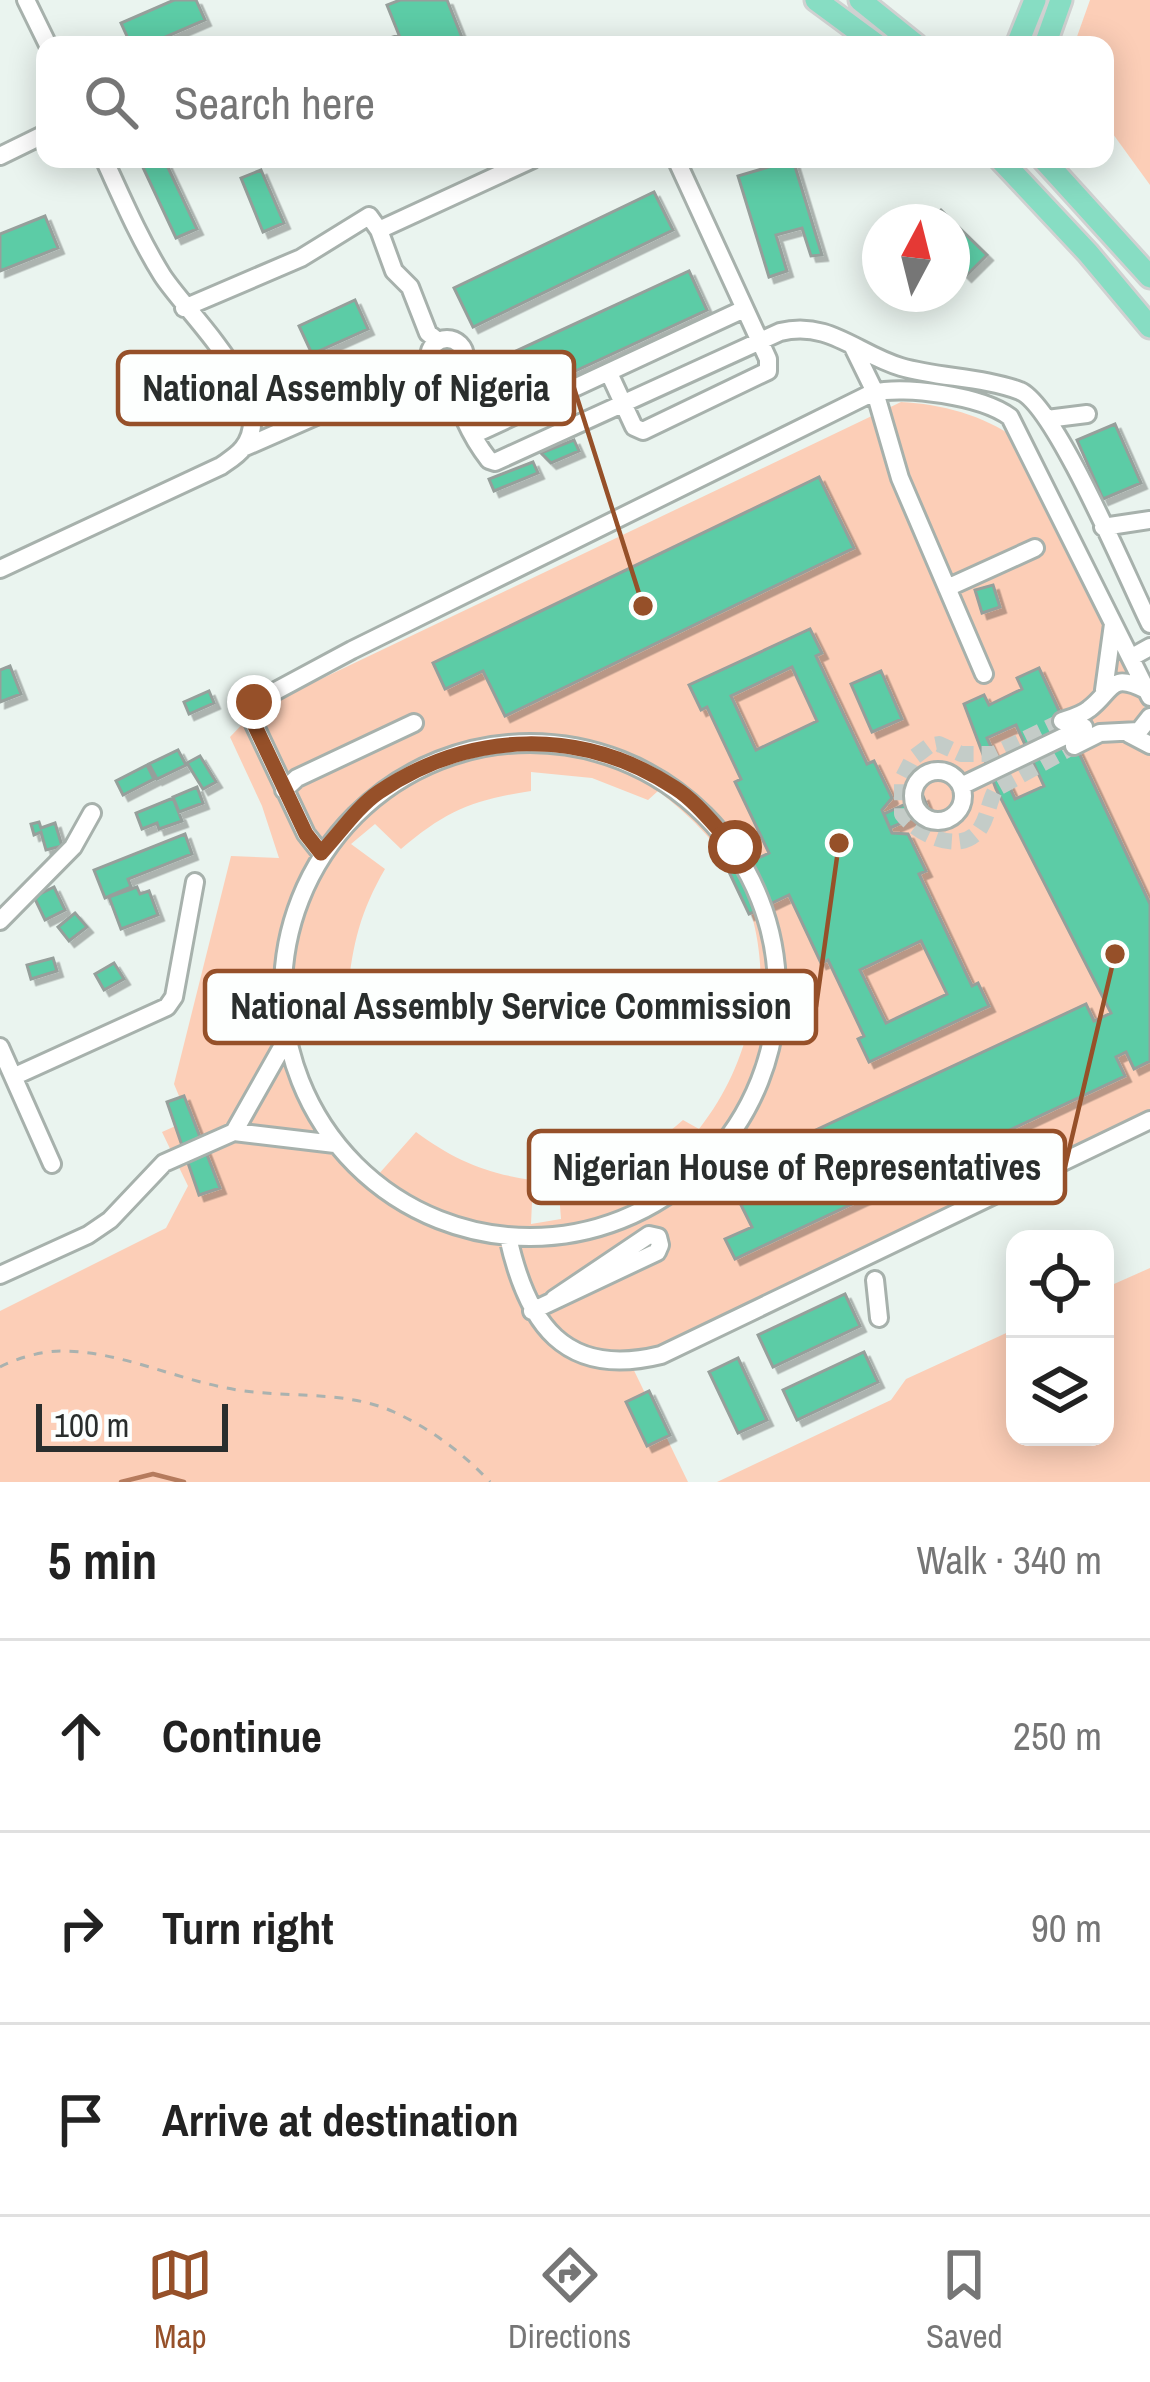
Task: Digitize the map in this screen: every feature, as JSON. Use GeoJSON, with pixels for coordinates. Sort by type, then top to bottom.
{"type":"FeatureCollection","features":[{"type":"Feature","properties":{"kind":"main road"},"geometry":{"type":"LineString","coordinates":[[816,0],[865,36]]}},
{"type":"Feature","properties":{"kind":"main road"},"geometry":{"type":"LineString","coordinates":[[860,0],[905,36]]}},
{"type":"Feature","properties":{"kind":"main road"},"geometry":{"type":"LineString","coordinates":[[1021,36],[1035,0]]}},
{"type":"Feature","properties":{"kind":"main road"},"geometry":{"type":"LineString","coordinates":[[1048,36],[1061,0]]}},
{"type":"Feature","properties":{"kind":"main road"},"geometry":{"type":"LineString","coordinates":[[1010,168],[1150,327]]}},
{"type":"Feature","properties":{"kind":"main road"},"geometry":{"type":"LineString","coordinates":[[1051,168],[1150,278]]}},
{"type":"Feature","properties":{"kind":"street"},"geometry":{"type":"LineString","coordinates":[[26,0],[44,36]]}},
{"type":"Feature","properties":{"kind":"street"},"geometry":{"type":"LineString","coordinates":[[0,156],[36,138]]}},
{"type":"Feature","properties":{"kind":"street"},"geometry":{"type":"LineString","coordinates":[[108,168],[143,241],[184,308],[218,343],[238,376],[252,430],[243,448]]}},
{"type":"Feature","properties":{"kind":"street"},"geometry":{"type":"LineString","coordinates":[[379,230],[513,168]]}},
{"type":"Feature","properties":{"kind":"street"},"geometry":{"type":"LineString","coordinates":[[608,373],[634,427],[649,429],[765,375],[770,365],[680,168]]}},
{"type":"Feature","properties":{"kind":"street"},"geometry":{"type":"LineString","coordinates":[[184,308],[301,258],[369,216],[394,271],[410,287],[428,333],[464,350],[463,367],[452,375],[440,374],[430,366]]}},
{"type":"Feature","properties":{"kind":"street"},"geometry":{"type":"LineString","coordinates":[[473,435],[742,310]]}},
{"type":"Feature","properties":{"kind":"street"},"geometry":{"type":"LineString","coordinates":[[452,375],[454,392],[473,435],[495,462],[798,327],[815,328],[901,367],[1018,390],[1047,419],[1150,624]]}},
{"type":"Feature","properties":{"kind":"street"},"geometry":{"type":"LineString","coordinates":[[430,366],[430,350],[438,341]]}},
{"type":"Feature","properties":{"kind":"street"},"geometry":{"type":"LineString","coordinates":[[852,344],[875,392],[901,478],[984,674]]}},
{"type":"Feature","properties":{"kind":"street"},"geometry":{"type":"LineString","coordinates":[[0,568],[221,466],[243,448],[430,366]]}},
{"type":"Feature","properties":{"kind":"street"},"geometry":{"type":"LineString","coordinates":[[321,853],[306,834],[246,707],[875,392],[909,390],[984,404],[1010,417],[1148,693]]}},
{"type":"Feature","properties":{"kind":"street"},"geometry":{"type":"LineString","coordinates":[[1047,419],[1088,414]]}},
{"type":"Feature","properties":{"kind":"street"},"geometry":{"type":"LineString","coordinates":[[1103,527],[1150,520]]}},
{"type":"Feature","properties":{"kind":"street"},"geometry":{"type":"LineString","coordinates":[[947,588],[1035,548]]}},
{"type":"Feature","properties":{"kind":"street"},"geometry":{"type":"LineString","coordinates":[[1074,746],[1090,724],[1104,689],[1114,623]]}},
{"type":"Feature","properties":{"kind":"street"},"geometry":{"type":"LineString","coordinates":[[1132,657],[1150,647]]}},
{"type":"Feature","properties":{"kind":"street"},"geometry":{"type":"LineString","coordinates":[[1104,689],[1124,682],[1148,693]]}},
{"type":"Feature","properties":{"kind":"street"},"geometry":{"type":"LineString","coordinates":[[1129,734],[1139,731],[1150,717]]}},
{"type":"Feature","properties":{"kind":"street"},"geometry":{"type":"LineString","coordinates":[[1062,721],[1129,734],[1150,745]]}},
{"type":"Feature","properties":{"kind":"street"},"geometry":{"type":"LineString","coordinates":[[284,790],[297,778],[414,723]]}},
{"type":"Feature","properties":{"kind":"street"},"geometry":{"type":"LineString","coordinates":[[961,786],[1090,724]]}},
{"type":"Feature","properties":{"kind":"street"},"geometry":{"type":"LineString","coordinates":[[526,741],[606,753],[678,790],[735,847],[770,919],[780,999],[764,1078],[724,1147],[663,1200],[588,1231],[508,1237],[442,1222],[384,1190],[335,1144],[304,1095],[286,1040],[281,975],[293,911],[321,853],[376,794],[447,755],[526,741]]}},
{"type":"Feature","properties":{"kind":"street"},"geometry":{"type":"LineString","coordinates":[[0,921],[73,847],[92,813]]}},
{"type":"Feature","properties":{"kind":"street"},"geometry":{"type":"LineString","coordinates":[[15,1076],[167,1007],[174,997],[195,882]]}},
{"type":"Feature","properties":{"kind":"street"},"geometry":{"type":"LineString","coordinates":[[234,1132],[286,1040]]}},
{"type":"Feature","properties":{"kind":"street"},"geometry":{"type":"LineString","coordinates":[[0,1047],[52,1164]]}},
{"type":"Feature","properties":{"kind":"street"},"geometry":{"type":"LineString","coordinates":[[508,1237],[516,1275],[532,1311],[557,1340],[579,1355],[630,1363],[661,1355],[1150,1120]]}},
{"type":"Feature","properties":{"kind":"street"},"geometry":{"type":"LineString","coordinates":[[0,1275],[88,1235],[110,1220],[164,1163],[234,1132],[335,1144]]}},
{"type":"Feature","properties":{"kind":"street"},"geometry":{"type":"LineString","coordinates":[[532,1311],[657,1252],[658,1237],[649,1234],[554,1300]]}},
{"type":"Feature","properties":{"kind":"street"},"geometry":{"type":"LineString","coordinates":[[875,1280],[879,1318]]}},
{"type":"Feature","properties":{"kind":"path"},"geometry":{"type":"LineString","coordinates":[[0,1367],[58,1351],[116,1357],[225,1388],[390,1410],[459,1451],[490,1482]]}},
{"type":"Feature","properties":{"kind":"shaded area"},"geometry":{"type":"Polygon","coordinates":[[[1090,0],[1150,0],[1150,185],[1114,135],[1114,36],[1077,36],[1090,0]]]}},
{"type":"Feature","properties":{"kind":"shaded area"},"geometry":{"type":"Polygon","coordinates":[[[901,402],[947,408],[990,423],[1016,439],[1150,719],[1150,1113],[627,1356],[688,1482],[0,1482],[0,1311],[166,1228],[188,1186],[162,1132],[189,1120],[174,1084],[231,856],[279,858],[262,806],[230,737],[256,710],[901,402]],[[531,772],[531,791],[461,809],[401,849],[375,824],[351,844],[385,869],[359,928],[348,992],[290,991],[299,1046],[316,1092],[341,1134],[377,1176],[416,1132],[472,1164],[533,1180],[531,1224],[561,1219],[558,1180],[625,1160],[683,1120],[699,1129],[725,1089],[752,1016],[760,1016],[758,947],[742,888],[709,838],[658,791],[648,800],[592,778],[531,772]]]}},
{"type":"Feature","properties":{"kind":"shaded area"},"geometry":{"type":"Polygon","coordinates":[[[1150,1268],[1150,1482],[717,1482],[891,1400],[906,1379],[1006,1333],[1006,1446],[1114,1446],[1114,1284],[1150,1268]]]}},
{"type":"Feature","properties":{"kind":"building"},"geometry":{"type":"Polygon","coordinates":[[[174,0],[196,0],[205,20],[168,36],[127,36],[121,23],[174,0]]]}},
{"type":"Feature","properties":{"kind":"building"},"geometry":{"type":"Polygon","coordinates":[[[400,0],[447,0],[461,36],[396,36],[387,5],[400,0]]]}},
{"type":"Feature","properties":{"kind":"building"},"geometry":{"type":"Polygon","coordinates":[[[143,168],[168,168],[197,229],[176,238],[143,168]]]}},
{"type":"Feature","properties":{"kind":"building"},"geometry":{"type":"Polygon","coordinates":[[[766,168],[795,168],[822,255],[811,256],[802,228],[776,235],[787,271],[769,277],[738,176],[766,168]]]}},
{"type":"Feature","properties":{"kind":"building"},"geometry":{"type":"Polygon","coordinates":[[[261,170],[284,223],[263,232],[241,178],[261,170]]]}},
{"type":"Feature","properties":{"kind":"building"},"geometry":{"type":"Polygon","coordinates":[[[654,192],[673,230],[473,327],[454,288],[654,192]]]}},
{"type":"Feature","properties":{"kind":"building"},"geometry":{"type":"Polygon","coordinates":[[[45,216],[58,248],[0,271],[0,234],[45,216]]]}},
{"type":"Feature","properties":{"kind":"building"},"geometry":{"type":"Polygon","coordinates":[[[970,238],[987,255],[970,272],[970,238]]]}},
{"type":"Feature","properties":{"kind":"building"},"geometry":{"type":"Polygon","coordinates":[[[689,271],[707,310],[506,403],[488,364],[689,271]]]}},
{"type":"Feature","properties":{"kind":"building"},"geometry":{"type":"Polygon","coordinates":[[[355,300],[368,329],[312,354],[299,326],[355,300]]]}},
{"type":"Feature","properties":{"kind":"building"},"geometry":{"type":"Polygon","coordinates":[[[1115,424],[1141,483],[1103,499],[1077,440],[1115,424]]]}},
{"type":"Feature","properties":{"kind":"building"},"geometry":{"type":"Polygon","coordinates":[[[574,440],[579,451],[551,463],[541,453],[574,440]]]}},
{"type":"Feature","properties":{"kind":"building"},"geometry":{"type":"Polygon","coordinates":[[[533,462],[538,473],[494,491],[489,479],[533,462]]]}},
{"type":"Feature","properties":{"kind":"building"},"geometry":{"type":"Polygon","coordinates":[[[819,477],[854,548],[505,716],[483,671],[445,689],[433,663],[819,477]]]}},
{"type":"Feature","properties":{"kind":"building"},"geometry":{"type":"Polygon","coordinates":[[[993,585],[1000,607],[982,613],[975,590],[993,585]]]}},
{"type":"Feature","properties":{"kind":"building"},"geometry":{"type":"Polygon","coordinates":[[[810,629],[822,653],[816,656],[867,764],[874,761],[892,798],[882,810],[892,833],[908,834],[926,871],[919,874],[972,986],[978,983],[989,1006],[869,1062],[858,1039],[864,1036],[828,960],[821,963],[789,895],[749,914],[729,872],[769,853],[707,707],[701,710],[689,685],[810,629]],[[792,667],[731,696],[756,750],[817,721],[792,667]],[[921,941],[860,970],[886,1023],[947,994],[921,941]]]}},
{"type":"Feature","properties":{"kind":"building"},"geometry":{"type":"Polygon","coordinates":[[[10,666],[21,694],[0,702],[0,670],[10,666]]]}},
{"type":"Feature","properties":{"kind":"building"},"geometry":{"type":"Polygon","coordinates":[[[1039,668],[1150,904],[1150,1061],[1134,1069],[1126,1052],[1116,1057],[1125,1076],[735,1259],[725,1239],[752,1227],[733,1189],[753,1180],[745,1163],[1086,1004],[1094,1021],[1111,1013],[996,789],[964,704],[984,695],[989,705],[1022,689],[1017,678],[1039,668]],[[1016,725],[987,738],[1015,799],[1044,786],[1016,725]]]}},
{"type":"Feature","properties":{"kind":"building"},"geometry":{"type":"Polygon","coordinates":[[[881,671],[902,719],[872,732],[851,684],[881,671]]]}},
{"type":"Feature","properties":{"kind":"building"},"geometry":{"type":"Polygon","coordinates":[[[209,691],[214,703],[189,714],[184,702],[209,691]]]}},
{"type":"Feature","properties":{"kind":"building"},"geometry":{"type":"Polygon","coordinates":[[[178,750],[186,765],[157,779],[149,764],[178,750]]]}},
{"type":"Feature","properties":{"kind":"building"},"geometry":{"type":"Polygon","coordinates":[[[200,756],[216,782],[203,789],[187,763],[200,756]]]}},
{"type":"Feature","properties":{"kind":"building"},"geometry":{"type":"Polygon","coordinates":[[[147,765],[154,779],[123,795],[116,781],[147,765]]]}},
{"type":"Feature","properties":{"kind":"building"},"geometry":{"type":"Polygon","coordinates":[[[197,787],[203,803],[179,812],[173,797],[197,787]]]}},
{"type":"Feature","properties":{"kind":"building"},"geometry":{"type":"Polygon","coordinates":[[[923,796],[929,811],[890,828],[884,814],[923,796]]]}},
{"type":"Feature","properties":{"kind":"building"},"geometry":{"type":"Polygon","coordinates":[[[173,798],[182,821],[142,829],[136,813],[173,798]]]}},
{"type":"Feature","properties":{"kind":"building"},"geometry":{"type":"Polygon","coordinates":[[[39,822],[41,828],[55,823],[62,846],[46,850],[41,832],[34,835],[31,824],[39,822]]]}},
{"type":"Feature","properties":{"kind":"building"},"geometry":{"type":"Polygon","coordinates":[[[185,834],[192,854],[128,879],[131,887],[105,898],[94,870],[185,834]]]}},
{"type":"Feature","properties":{"kind":"building"},"geometry":{"type":"Polygon","coordinates":[[[54,887],[65,910],[45,920],[34,897],[54,887]]]}},
{"type":"Feature","properties":{"kind":"building"},"geometry":{"type":"Polygon","coordinates":[[[137,887],[140,894],[149,891],[158,915],[121,929],[109,897],[137,887]]]}},
{"type":"Feature","properties":{"kind":"building"},"geometry":{"type":"Polygon","coordinates":[[[75,913],[87,927],[69,941],[58,927],[75,913]]]}},
{"type":"Feature","properties":{"kind":"building"},"geometry":{"type":"Polygon","coordinates":[[[53,958],[57,971],[31,979],[27,965],[53,958]]]}},
{"type":"Feature","properties":{"kind":"building"},"geometry":{"type":"Polygon","coordinates":[[[114,963],[124,979],[104,990],[95,974],[114,963]]]}},
{"type":"Feature","properties":{"kind":"building"},"geometry":{"type":"Polygon","coordinates":[[[184,1096],[220,1188],[199,1195],[167,1102],[184,1096]]]}},
{"type":"Feature","properties":{"kind":"building"},"geometry":{"type":"Polygon","coordinates":[[[845,1294],[860,1326],[773,1367],[758,1335],[845,1294]]]}},
{"type":"Feature","properties":{"kind":"building"},"geometry":{"type":"Polygon","coordinates":[[[864,1352],[878,1382],[797,1420],[783,1390],[864,1352]]]}},
{"type":"Feature","properties":{"kind":"building"},"geometry":{"type":"Polygon","coordinates":[[[738,1358],[767,1420],[738,1433],[709,1372],[738,1358]]]}},
{"type":"Feature","properties":{"kind":"building"},"geometry":{"type":"Polygon","coordinates":[[[649,1391],[670,1435],[647,1446],[626,1402],[649,1391]]]}},
{"type":"Feature","properties":{"kind":"waterway"},"geometry":{"type":"LineString","coordinates":[[121,1482],[153,1474],[184,1482]]}},
{"type":"Feature","properties":{"kind":"tunnel"},"geometry":{"type":"LineString","coordinates":[[1062,721],[994,754],[961,754],[939,744],[929,746],[913,758],[902,779],[902,814],[929,835],[964,841],[981,827],[996,789],[1074,746]]}},
{"type":"Feature","properties":{"kind":"place","name":"National Assembly of Nigeria"},"geometry":{"type":"Point","coordinates":[643,606]}},
{"type":"Feature","properties":{"kind":"place","name":"National Assembly Service Commission"},"geometry":{"type":"Point","coordinates":[839,843]}},
{"type":"Feature","properties":{"kind":"place","name":"Nigerian House of Representatives"},"geometry":{"type":"Point","coordinates":[1115,954]}},
{"type":"Feature","properties":{"kind":"route"},"geometry":{"type":"LineString","coordinates":[[254,702],[246,707],[306,834],[321,853],[376,794],[447,755],[526,741],[606,753],[678,790],[735,847]]}}]}
